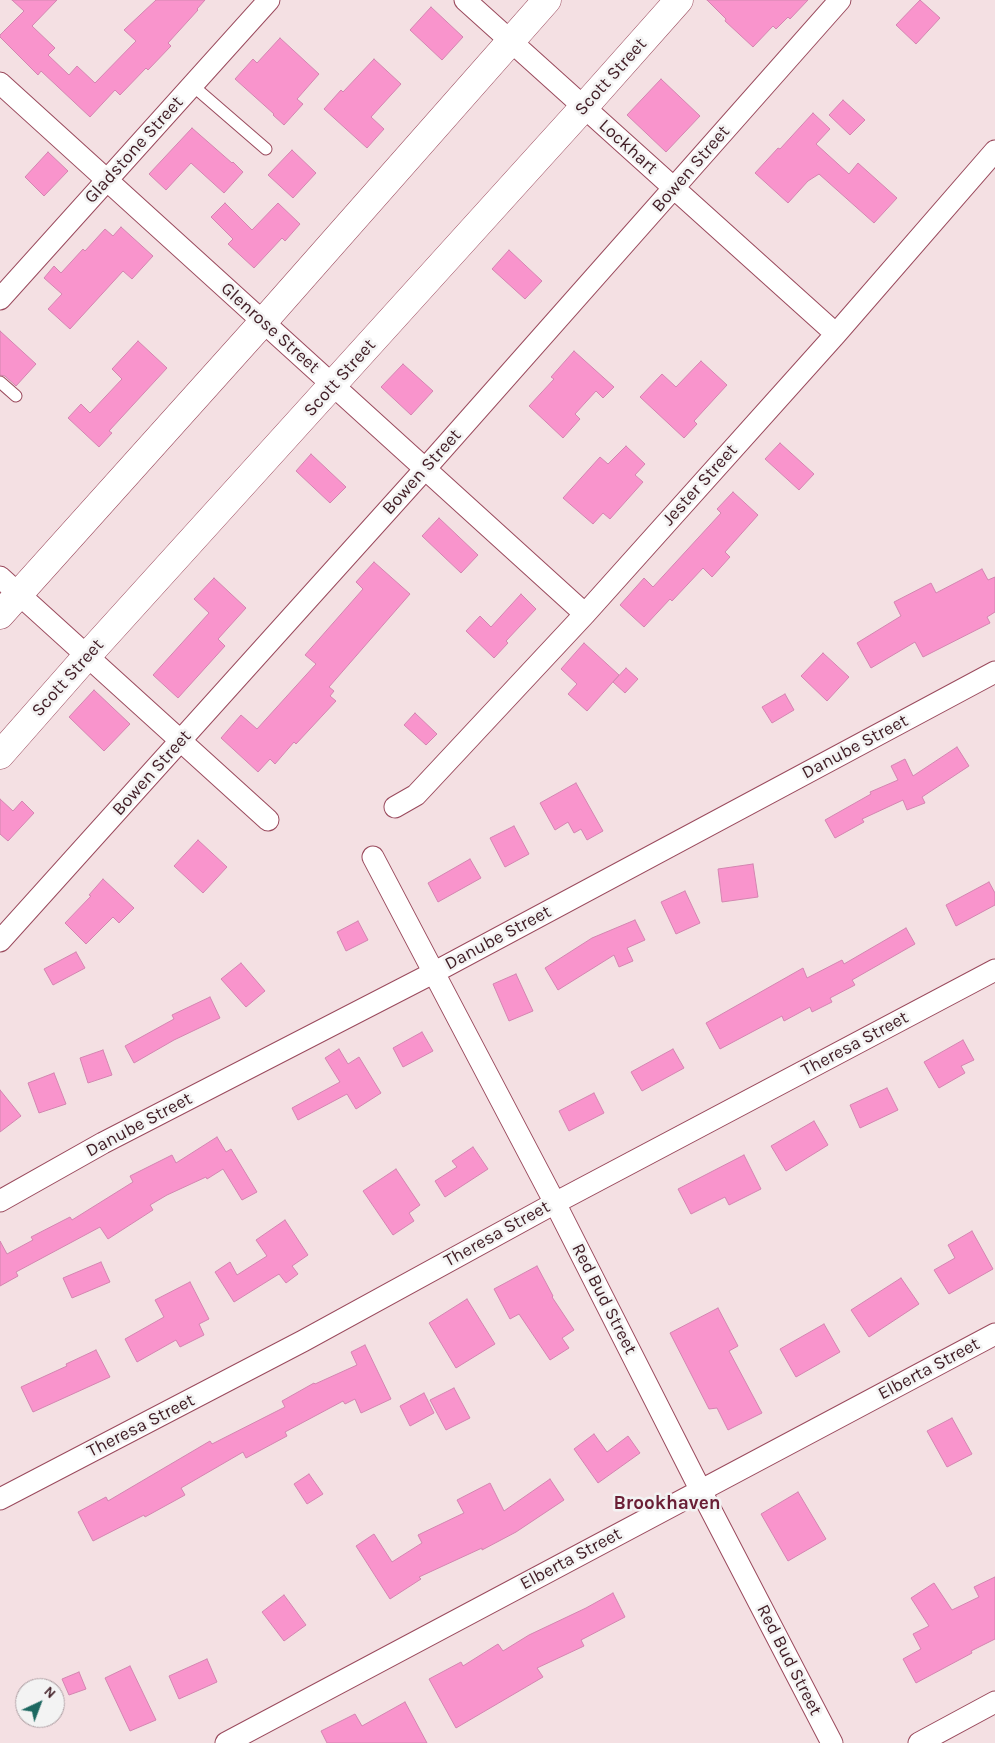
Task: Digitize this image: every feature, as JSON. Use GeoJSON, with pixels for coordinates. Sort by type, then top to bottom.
{"type":"FeatureCollection","features":[{"type":"Feature","properties":{"kind":"main road"},"geometry":{"type":"LineString","coordinates":[[0,615],[10,586],[263,322],[547,0]]}},
{"type":"Feature","properties":{"kind":"main road","name":"Scott Street"},"geometry":{"type":"LineString","coordinates":[[0,755],[679,0]]}},
{"type":"Feature","properties":{"kind":"street","name":"Gladstone Street"},"geometry":{"type":"LineString","coordinates":[[0,299],[269,0]]}},
{"type":"Feature","properties":{"kind":"street","name":"Lockhart"},"geometry":{"type":"LineString","coordinates":[[466,0],[836,334]]}},
{"type":"Feature","properties":{"kind":"street","name":"Bowen Street"},"geometry":{"type":"LineString","coordinates":[[0,940],[182,741],[840,0]]}},
{"type":"Feature","properties":{"kind":"street","name":"Glenrose Street"},"geometry":{"type":"LineString","coordinates":[[0,83],[585,614]]}},
{"type":"Feature","properties":{"kind":"street","name":"Jester Street"},"geometry":{"type":"LineString","coordinates":[[395,808],[416,795],[585,614],[836,334],[995,151]]}},
{"type":"Feature","properties":{"kind":"street"},"geometry":{"type":"LineString","coordinates":[[10,586],[268,820]]}},
{"type":"Feature","properties":{"kind":"street","name":"Danube Street"},"geometry":{"type":"LineString","coordinates":[[0,1202],[103,1144],[433,973],[995,672]]}},
{"type":"Feature","properties":{"kind":"street","name":"Red Bud Street"},"geometry":{"type":"LineString","coordinates":[[373,857],[555,1203],[701,1491],[832,1743]]}},
{"type":"Feature","properties":{"kind":"street","name":"Theresa Street"},"geometry":{"type":"LineString","coordinates":[[0,1499],[303,1342],[555,1203],[995,970]]}},
{"type":"Feature","properties":{"kind":"street","name":"Elberta Street"},"geometry":{"type":"LineString","coordinates":[[226,1743],[995,1334]]}},
{"type":"Feature","properties":{"kind":"street"},"geometry":{"type":"LineString","coordinates":[[919,1743],[995,1702]]}},
{"type":"Feature","properties":{"kind":"lane"},"geometry":{"type":"LineString","coordinates":[[192,85],[266,149]]}},
{"type":"Feature","properties":{"kind":"lane"},"geometry":{"type":"LineString","coordinates":[[0,382],[16,396]]}},
{"type":"Feature","properties":{"kind":"building"},"geometry":{"type":"Polygon","coordinates":[[[12,0],[57,0],[32,26],[55,48],[48,55],[69,75],[77,66],[95,83],[136,41],[124,30],[156,0],[205,0],[168,43],[171,46],[148,70],[146,68],[120,95],[115,90],[90,117],[41,71],[38,75],[0,37],[24,11],[12,0]]]}},
{"type":"Feature","properties":{"kind":"building"},"geometry":{"type":"Polygon","coordinates":[[[707,0],[808,0],[790,19],[788,17],[776,29],[773,26],[753,47],[725,21],[726,19],[707,0]]]}},
{"type":"Feature","properties":{"kind":"building"},"geometry":{"type":"Polygon","coordinates":[[[920,0],[940,18],[916,44],[896,25],[920,0]]]}},
{"type":"Feature","properties":{"kind":"building"},"geometry":{"type":"Polygon","coordinates":[[[431,7],[463,37],[442,60],[410,30],[431,7]]]}},
{"type":"Feature","properties":{"kind":"building"},"geometry":{"type":"Polygon","coordinates":[[[280,38],[319,74],[297,99],[303,104],[284,125],[235,79],[253,59],[257,63],[280,38]]]}},
{"type":"Feature","properties":{"kind":"building"},"geometry":{"type":"Polygon","coordinates":[[[374,59],[401,84],[371,117],[384,129],[367,148],[324,109],[374,59]]]}},
{"type":"Feature","properties":{"kind":"building"},"geometry":{"type":"Polygon","coordinates":[[[661,79],[700,116],[666,152],[627,115],[661,79]]]}},
{"type":"Feature","properties":{"kind":"building"},"geometry":{"type":"Polygon","coordinates":[[[843,100],[865,120],[850,135],[829,115],[843,100]]]}},
{"type":"Feature","properties":{"kind":"building"},"geometry":{"type":"Polygon","coordinates":[[[813,113],[830,129],[816,144],[849,174],[858,163],[897,198],[874,223],[819,174],[808,181],[788,203],[755,173],[813,113]]]}},
{"type":"Feature","properties":{"kind":"building"},"geometry":{"type":"Polygon","coordinates":[[[192,128],[243,172],[224,193],[191,163],[166,190],[149,174],[192,128]]]}},
{"type":"Feature","properties":{"kind":"building"},"geometry":{"type":"Polygon","coordinates":[[[292,150],[316,173],[293,198],[268,175],[292,150]]]}},
{"type":"Feature","properties":{"kind":"building"},"geometry":{"type":"Polygon","coordinates":[[[48,152],[68,171],[44,196],[25,177],[48,152]]]}},
{"type":"Feature","properties":{"kind":"building"},"geometry":{"type":"Polygon","coordinates":[[[225,203],[252,230],[278,203],[300,224],[285,241],[282,238],[254,268],[228,244],[233,239],[211,217],[225,203]]]}},
{"type":"Feature","properties":{"kind":"building"},"geometry":{"type":"Polygon","coordinates":[[[121,227],[153,256],[132,279],[123,271],[70,329],[48,309],[62,294],[44,278],[54,266],[61,273],[105,229],[113,236],[121,227]]]}},
{"type":"Feature","properties":{"kind":"building"},"geometry":{"type":"Polygon","coordinates":[[[509,250],[542,281],[525,299],[492,269],[509,250]]]}},
{"type":"Feature","properties":{"kind":"building"},"geometry":{"type":"Polygon","coordinates":[[[0,331],[36,364],[16,386],[5,376],[0,375],[0,331]]]}},
{"type":"Feature","properties":{"kind":"building"},"geometry":{"type":"Polygon","coordinates":[[[138,341],[167,368],[109,431],[112,433],[99,447],[68,418],[81,404],[90,413],[122,379],[112,369],[138,341]]]}},
{"type":"Feature","properties":{"kind":"building"},"geometry":{"type":"Polygon","coordinates":[[[574,351],[614,387],[603,398],[596,391],[575,414],[580,419],[563,438],[529,406],[554,379],[551,377],[574,351]]]}},
{"type":"Feature","properties":{"kind":"building"},"geometry":{"type":"Polygon","coordinates":[[[701,361],[727,385],[694,421],[697,424],[684,438],[640,397],[662,374],[676,387],[701,361]]]}},
{"type":"Feature","properties":{"kind":"building"},"geometry":{"type":"Polygon","coordinates":[[[403,364],[433,391],[411,415],[381,387],[403,364]]]}},
{"type":"Feature","properties":{"kind":"building"},"geometry":{"type":"Polygon","coordinates":[[[780,443],[814,474],[799,490],[765,459],[780,443]]]}},
{"type":"Feature","properties":{"kind":"building"},"geometry":{"type":"Polygon","coordinates":[[[626,446],[645,464],[635,475],[643,482],[610,519],[603,513],[593,524],[563,498],[600,457],[608,464],[626,446]]]}},
{"type":"Feature","properties":{"kind":"building"},"geometry":{"type":"Polygon","coordinates":[[[311,454],[346,487],[330,503],[296,471],[311,454]]]}},
{"type":"Feature","properties":{"kind":"building"},"geometry":{"type":"Polygon","coordinates":[[[733,492],[758,515],[725,552],[730,557],[712,577],[703,568],[644,627],[620,605],[644,578],[653,587],[721,513],[717,509],[733,492]]]}},
{"type":"Feature","properties":{"kind":"building"},"geometry":{"type":"Polygon","coordinates":[[[439,518],[478,555],[461,573],[422,536],[439,518]]]}},
{"type":"Feature","properties":{"kind":"building"},"geometry":{"type":"Polygon","coordinates":[[[374,562],[410,594],[329,687],[334,691],[330,696],[336,701],[296,744],[294,742],[275,764],[270,759],[258,772],[221,738],[241,715],[257,729],[316,664],[305,655],[363,589],[356,582],[374,562]]]}},
{"type":"Feature","properties":{"kind":"building"},"geometry":{"type":"Polygon","coordinates":[[[982,569],[988,580],[995,577],[995,612],[987,617],[990,623],[923,657],[915,642],[871,668],[857,643],[901,616],[894,602],[931,583],[936,593],[982,569]]]}},
{"type":"Feature","properties":{"kind":"building"},"geometry":{"type":"Polygon","coordinates":[[[214,578],[246,608],[218,639],[225,646],[178,698],[153,675],[209,613],[194,599],[214,578]]]}},
{"type":"Feature","properties":{"kind":"building"},"geometry":{"type":"Polygon","coordinates":[[[521,594],[536,609],[506,641],[508,643],[494,658],[466,631],[480,616],[491,627],[521,594]]]}},
{"type":"Feature","properties":{"kind":"building"},"geometry":{"type":"Polygon","coordinates":[[[584,643],[619,675],[587,711],[568,694],[577,684],[561,669],[584,643]]]}},
{"type":"Feature","properties":{"kind":"building"},"geometry":{"type":"Polygon","coordinates":[[[823,653],[849,677],[827,701],[801,676],[823,653]]]}},
{"type":"Feature","properties":{"kind":"building"},"geometry":{"type":"Polygon","coordinates":[[[626,668],[638,679],[625,693],[613,682],[626,668]]]}},
{"type":"Feature","properties":{"kind":"building"},"geometry":{"type":"Polygon","coordinates":[[[94,690],[130,724],[104,751],[69,717],[94,690]]]}},
{"type":"Feature","properties":{"kind":"building"},"geometry":{"type":"Polygon","coordinates":[[[785,694],[794,710],[772,723],[762,707],[785,694]]]}},
{"type":"Feature","properties":{"kind":"building"},"geometry":{"type":"Polygon","coordinates":[[[415,713],[437,734],[426,745],[404,725],[415,713]]]}},
{"type":"Feature","properties":{"kind":"building"},"geometry":{"type":"Polygon","coordinates":[[[957,747],[969,766],[922,797],[925,803],[907,810],[903,800],[862,819],[864,822],[835,838],[825,820],[871,794],[870,792],[898,780],[891,766],[905,759],[913,776],[957,747]]]}},
{"type":"Feature","properties":{"kind":"building"},"geometry":{"type":"Polygon","coordinates":[[[576,783],[603,831],[587,840],[581,829],[574,833],[568,822],[555,830],[540,803],[576,783]]]}},
{"type":"Feature","properties":{"kind":"building"},"geometry":{"type":"Polygon","coordinates":[[[0,799],[13,811],[22,801],[34,813],[8,841],[0,834],[0,799]]]}},
{"type":"Feature","properties":{"kind":"building"},"geometry":{"type":"Polygon","coordinates":[[[514,826],[529,854],[505,867],[490,838],[514,826]]]}},
{"type":"Feature","properties":{"kind":"building"},"geometry":{"type":"Polygon","coordinates":[[[198,840],[227,867],[203,893],[174,866],[198,840]]]}},
{"type":"Feature","properties":{"kind":"building"},"geometry":{"type":"Polygon","coordinates":[[[470,859],[481,878],[438,902],[428,883],[470,859]]]}},
{"type":"Feature","properties":{"kind":"building"},"geometry":{"type":"Polygon","coordinates":[[[753,864],[758,897],[722,902],[718,869],[753,864]]]}},
{"type":"Feature","properties":{"kind":"building"},"geometry":{"type":"Polygon","coordinates":[[[103,879],[134,908],[119,923],[113,917],[86,944],[65,923],[91,896],[89,895],[103,879]]]}},
{"type":"Feature","properties":{"kind":"building"},"geometry":{"type":"Polygon","coordinates":[[[989,882],[995,893],[995,905],[956,926],[946,905],[989,882]]]}},
{"type":"Feature","properties":{"kind":"building"},"geometry":{"type":"Polygon","coordinates":[[[685,891],[700,923],[676,934],[661,902],[685,891]]]}},
{"type":"Feature","properties":{"kind":"building"},"geometry":{"type":"Polygon","coordinates":[[[635,920],[645,940],[627,948],[633,961],[619,967],[614,955],[558,990],[545,968],[592,938],[635,920]]]}},
{"type":"Feature","properties":{"kind":"building"},"geometry":{"type":"Polygon","coordinates":[[[358,921],[368,940],[346,951],[337,932],[358,921]]]}},
{"type":"Feature","properties":{"kind":"building"},"geometry":{"type":"Polygon","coordinates":[[[906,928],[915,944],[852,980],[855,985],[830,998],[832,1002],[812,1012],[810,1007],[784,1021],[782,1016],[720,1049],[706,1023],[803,968],[807,978],[842,960],[844,964],[906,928]]]}},
{"type":"Feature","properties":{"kind":"building"},"geometry":{"type":"Polygon","coordinates":[[[76,952],[85,968],[53,985],[44,969],[76,952]]]}},
{"type":"Feature","properties":{"kind":"building"},"geometry":{"type":"Polygon","coordinates":[[[241,963],[265,991],[246,1007],[221,979],[241,963]]]}},
{"type":"Feature","properties":{"kind":"building"},"geometry":{"type":"Polygon","coordinates":[[[516,974],[533,1011],[509,1021],[493,984],[516,974]]]}},
{"type":"Feature","properties":{"kind":"building"},"geometry":{"type":"Polygon","coordinates":[[[210,997],[220,1018],[174,1040],[134,1063],[125,1046],[174,1019],[172,1015],[210,997]]]}},
{"type":"Feature","properties":{"kind":"building"},"geometry":{"type":"Polygon","coordinates":[[[422,1032],[433,1051],[403,1067],[393,1048],[422,1032]]]}},
{"type":"Feature","properties":{"kind":"building"},"geometry":{"type":"Polygon","coordinates":[[[963,1040],[974,1060],[961,1066],[965,1073],[939,1088],[924,1062],[963,1040]]]}},
{"type":"Feature","properties":{"kind":"building"},"geometry":{"type":"Polygon","coordinates":[[[339,1049],[348,1064],[359,1057],[381,1093],[356,1109],[347,1094],[298,1120],[292,1108],[340,1082],[325,1058],[339,1049]]]}},
{"type":"Feature","properties":{"kind":"building"},"geometry":{"type":"Polygon","coordinates":[[[673,1049],[684,1068],[642,1091],[631,1072],[673,1049]]]}},
{"type":"Feature","properties":{"kind":"building"},"geometry":{"type":"Polygon","coordinates":[[[103,1050],[112,1075],[88,1083],[80,1058],[103,1050]]]}},
{"type":"Feature","properties":{"kind":"building"},"geometry":{"type":"Polygon","coordinates":[[[54,1073],[66,1104],[39,1113],[28,1083],[54,1073]]]}},
{"type":"Feature","properties":{"kind":"building"},"geometry":{"type":"Polygon","coordinates":[[[887,1088],[898,1110],[860,1128],[850,1105],[887,1088]]]}},
{"type":"Feature","properties":{"kind":"building"},"geometry":{"type":"Polygon","coordinates":[[[0,1090],[21,1116],[0,1132],[0,1090]]]}},
{"type":"Feature","properties":{"kind":"building"},"geometry":{"type":"Polygon","coordinates":[[[594,1093],[604,1113],[569,1131],[559,1111],[594,1093]]]}},
{"type":"Feature","properties":{"kind":"building"},"geometry":{"type":"Polygon","coordinates":[[[814,1121],[828,1145],[786,1171],[771,1146],[814,1121]]]}},
{"type":"Feature","properties":{"kind":"building"},"geometry":{"type":"Polygon","coordinates":[[[217,1137],[226,1152],[231,1149],[257,1192],[242,1200],[223,1169],[207,1179],[206,1177],[150,1205],[153,1210],[108,1239],[100,1227],[16,1272],[18,1276],[0,1286],[0,1241],[7,1254],[33,1240],[31,1237],[70,1217],[72,1220],[133,1182],[130,1176],[172,1155],[176,1163],[217,1137]]]}},
{"type":"Feature","properties":{"kind":"building"},"geometry":{"type":"Polygon","coordinates":[[[473,1147],[488,1169],[445,1197],[435,1181],[457,1167],[452,1161],[473,1147]]]}},
{"type":"Feature","properties":{"kind":"building"},"geometry":{"type":"Polygon","coordinates":[[[744,1155],[761,1189],[729,1205],[725,1197],[691,1214],[678,1189],[744,1155]]]}},
{"type":"Feature","properties":{"kind":"building"},"geometry":{"type":"Polygon","coordinates":[[[396,1169],[420,1205],[409,1213],[414,1221],[393,1235],[363,1191],[396,1169]]]}},
{"type":"Feature","properties":{"kind":"building"},"geometry":{"type":"Polygon","coordinates":[[[285,1220],[308,1255],[292,1266],[298,1274],[286,1283],[279,1274],[234,1302],[215,1272],[230,1262],[237,1275],[267,1256],[256,1240],[285,1220]]]}},
{"type":"Feature","properties":{"kind":"building"},"geometry":{"type":"Polygon","coordinates":[[[972,1231],[993,1269],[949,1294],[934,1270],[955,1258],[948,1245],[972,1231]]]}},
{"type":"Feature","properties":{"kind":"building"},"geometry":{"type":"Polygon","coordinates":[[[101,1262],[110,1282],[72,1298],[63,1278],[101,1262]]]}},
{"type":"Feature","properties":{"kind":"building"},"geometry":{"type":"Polygon","coordinates":[[[537,1266],[552,1297],[574,1330],[562,1338],[569,1348],[550,1360],[519,1314],[510,1319],[494,1289],[537,1266]]]}},
{"type":"Feature","properties":{"kind":"building"},"geometry":{"type":"Polygon","coordinates":[[[901,1278],[919,1304],[869,1337],[851,1310],[901,1278]]]}},
{"type":"Feature","properties":{"kind":"building"},"geometry":{"type":"Polygon","coordinates":[[[190,1282],[209,1319],[199,1324],[204,1335],[180,1347],[176,1340],[137,1362],[125,1339],[164,1317],[155,1300],[190,1282]]]}},
{"type":"Feature","properties":{"kind":"building"},"geometry":{"type":"Polygon","coordinates":[[[467,1299],[495,1344],[456,1368],[429,1323],[467,1299]]]}},
{"type":"Feature","properties":{"kind":"building"},"geometry":{"type":"Polygon","coordinates":[[[718,1308],[738,1346],[729,1351],[762,1413],[728,1430],[717,1408],[709,1409],[670,1333],[718,1308]]]}},
{"type":"Feature","properties":{"kind":"building"},"geometry":{"type":"Polygon","coordinates":[[[824,1324],[840,1352],[796,1377],[780,1349],[824,1324]]]}},
{"type":"Feature","properties":{"kind":"building"},"geometry":{"type":"Polygon","coordinates":[[[365,1345],[391,1399],[361,1413],[355,1399],[345,1404],[343,1401],[285,1432],[287,1436],[246,1458],[243,1452],[181,1488],[185,1495],[145,1517],[144,1515],[93,1541],[78,1512],[106,1497],[108,1501],[210,1441],[212,1444],[285,1407],[282,1401],[314,1383],[357,1365],[351,1352],[365,1345]]]}},
{"type":"Feature","properties":{"kind":"building"},"geometry":{"type":"Polygon","coordinates":[[[96,1350],[110,1377],[33,1412],[21,1387],[67,1366],[66,1364],[96,1350]]]}},
{"type":"Feature","properties":{"kind":"building"},"geometry":{"type":"Polygon","coordinates":[[[454,1388],[470,1418],[446,1430],[430,1400],[454,1388]]]}},
{"type":"Feature","properties":{"kind":"building"},"geometry":{"type":"Polygon","coordinates":[[[424,1393],[434,1413],[410,1426],[400,1406],[424,1393]]]}},
{"type":"Feature","properties":{"kind":"building"},"geometry":{"type":"Polygon","coordinates":[[[952,1418],[972,1454],[947,1467],[927,1431],[952,1418]]]}},
{"type":"Feature","properties":{"kind":"building"},"geometry":{"type":"Polygon","coordinates":[[[594,1434],[607,1452],[628,1436],[640,1453],[598,1483],[574,1449],[594,1434]]]}},
{"type":"Feature","properties":{"kind":"building"},"geometry":{"type":"Polygon","coordinates":[[[309,1474],[323,1494],[307,1504],[294,1484],[309,1474]]]}},
{"type":"Feature","properties":{"kind":"building"},"geometry":{"type":"Polygon","coordinates":[[[550,1479],[564,1500],[516,1532],[482,1550],[482,1548],[419,1577],[421,1579],[390,1599],[356,1546],[374,1534],[392,1562],[422,1543],[418,1535],[464,1513],[457,1500],[490,1483],[504,1511],[550,1479]]]}},
{"type":"Feature","properties":{"kind":"building"},"geometry":{"type":"Polygon","coordinates":[[[798,1492],[826,1539],[788,1561],[761,1514],[798,1492]]]}},
{"type":"Feature","properties":{"kind":"building"},"geometry":{"type":"Polygon","coordinates":[[[995,1577],[995,1639],[916,1683],[903,1659],[921,1649],[913,1634],[929,1626],[911,1598],[934,1583],[952,1610],[979,1597],[974,1587],[995,1577]]]}},
{"type":"Feature","properties":{"kind":"building"},"geometry":{"type":"Polygon","coordinates":[[[613,1593],[625,1617],[581,1640],[584,1646],[537,1668],[543,1677],[456,1728],[429,1679],[461,1662],[463,1666],[498,1644],[503,1651],[529,1635],[613,1593]]]}},
{"type":"Feature","properties":{"kind":"building"},"geometry":{"type":"Polygon","coordinates":[[[284,1595],[306,1625],[284,1641],[262,1612],[284,1595]]]}},
{"type":"Feature","properties":{"kind":"building"},"geometry":{"type":"Polygon","coordinates":[[[207,1659],[217,1682],[179,1699],[169,1676],[207,1659]]]}},
{"type":"Feature","properties":{"kind":"building"},"geometry":{"type":"Polygon","coordinates":[[[130,1666],[156,1720],[130,1731],[105,1678],[130,1666]]]}},
{"type":"Feature","properties":{"kind":"building"},"geometry":{"type":"Polygon","coordinates":[[[79,1672],[86,1689],[69,1695],[64,1678],[79,1672]]]}},
{"type":"Feature","properties":{"kind":"building"},"geometry":{"type":"Polygon","coordinates":[[[405,1702],[427,1743],[327,1743],[321,1731],[355,1714],[362,1726],[405,1702]]]}},
{"type":"Feature","properties":{"kind":"district","name":"Brookhaven"},"geometry":{"type":"Point","coordinates":[667,1504]}}]}
